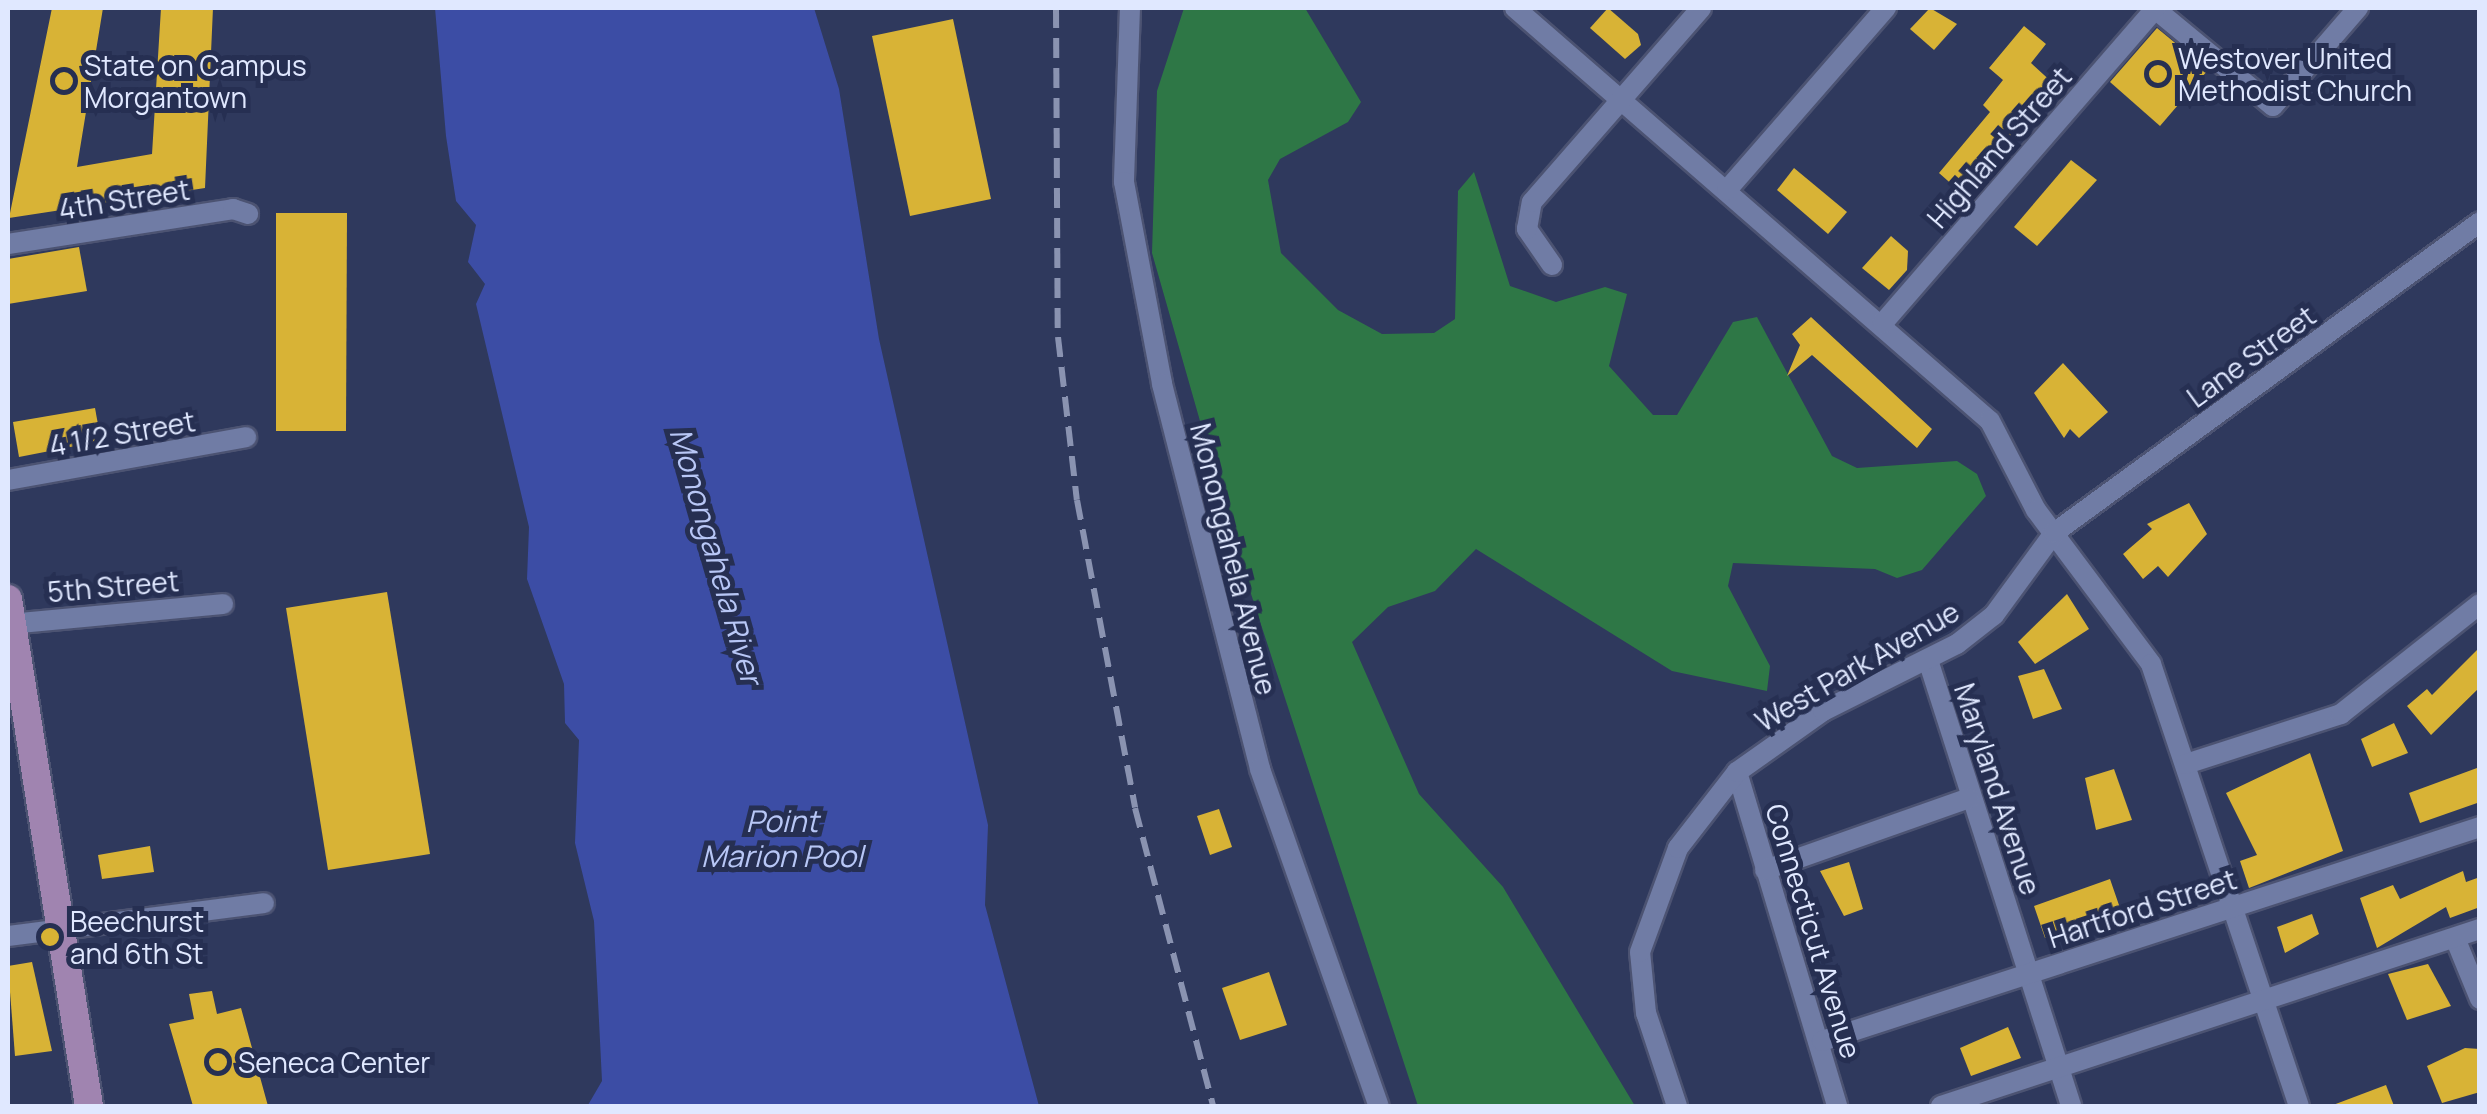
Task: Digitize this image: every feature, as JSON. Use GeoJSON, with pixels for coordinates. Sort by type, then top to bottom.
{"type":"FeatureCollection","features":[{"type":"Feature","properties":{"kind":"main road"},"geometry":{"type":"LineString","coordinates":[[9,615],[88,1106]]}},
{"type":"Feature","properties":{"kind":"street","name":"Monongahela Avenue"},"geometry":{"type":"LineString","coordinates":[[1130,8],[1124,182],[1162,384],[1260,769],[1380,1106]]}},
{"type":"Feature","properties":{"kind":"street"},"geometry":{"type":"LineString","coordinates":[[1515,8],[1884,323],[1990,422],[2054,534],[2151,664],[2299,1106]]}},
{"type":"Feature","properties":{"kind":"street"},"geometry":{"type":"LineString","coordinates":[[1552,265],[1527,230],[1532,202],[1626,104],[1701,8]]}},
{"type":"Feature","properties":{"kind":"street"},"geometry":{"type":"LineString","coordinates":[[1727,190],[1886,8]]}},
{"type":"Feature","properties":{"kind":"street"},"geometry":{"type":"LineString","coordinates":[[2156,8],[2273,106],[2358,8]]}},
{"type":"Feature","properties":{"kind":"street","name":"Highland Street"},"geometry":{"type":"LineString","coordinates":[[1884,323],[2156,8]]}},
{"type":"Feature","properties":{"kind":"street","name":"4th Street"},"geometry":{"type":"LineString","coordinates":[[8,244],[233,209],[248,214]]}},
{"type":"Feature","properties":{"kind":"street","name":"Lane Street"},"geometry":{"type":"LineString","coordinates":[[2054,534],[2480,222]]}},
{"type":"Feature","properties":{"kind":"street","name":"4 1/2 Street"},"geometry":{"type":"LineString","coordinates":[[8,480],[246,438]]}},
{"type":"Feature","properties":{"kind":"street","name":"West Park Avenue"},"geometry":{"type":"LineString","coordinates":[[1677,1106],[1646,1013],[1640,952],[1678,848],[1737,772],[1823,711],[1928,660],[1994,615],[2054,534]]}},
{"type":"Feature","properties":{"kind":"street","name":"5th Street"},"geometry":{"type":"LineString","coordinates":[[9,615],[223,604]]}},
{"type":"Feature","properties":{"kind":"street"},"geometry":{"type":"LineString","coordinates":[[2186,764],[2341,714],[2480,604]]}},
{"type":"Feature","properties":{"kind":"street","name":"Maryland Avenue"},"geometry":{"type":"LineString","coordinates":[[1928,660],[1969,798],[2032,973],[2072,1106]]}},
{"type":"Feature","properties":{"kind":"street","name":"Connecticut Avenue"},"geometry":{"type":"LineString","coordinates":[[1737,772],[1822,1041],[1838,1106]]}},
{"type":"Feature","properties":{"kind":"street"},"geometry":{"type":"LineString","coordinates":[[1765,870],[1969,798]]}},
{"type":"Feature","properties":{"kind":"street","name":"Hartford Street"},"geometry":{"type":"LineString","coordinates":[[1822,1041],[2480,827]]}},
{"type":"Feature","properties":{"kind":"street"},"geometry":{"type":"LineString","coordinates":[[8,936],[264,903]]}},
{"type":"Feature","properties":{"kind":"street"},"geometry":{"type":"LineString","coordinates":[[1941,1106],[2480,929]]}},
{"type":"Feature","properties":{"kind":"street"},"geometry":{"type":"LineString","coordinates":[[2455,938],[2480,1000]]}},
{"type":"Feature","properties":{"kind":"green space"},"geometry":{"type":"Polygon","coordinates":[[[1184,8],[1305,8],[1361,102],[1348,122],[1280,159],[1268,180],[1281,253],[1338,310],[1382,334],[1434,333],[1455,319],[1458,191],[1474,172],[1510,286],[1556,302],[1605,287],[1627,294],[1609,366],[1653,415],[1677,415],[1733,322],[1757,317],[1832,456],[1857,468],[1957,461],[1977,474],[1986,496],[1922,570],[1897,578],[1875,569],[1733,563],[1728,586],[1770,666],[1767,691],[1672,671],[1476,549],[1435,591],[1388,607],[1352,642],[1419,794],[1503,887],[1635,1106],[1418,1106],[1238,554],[1152,253],[1157,91],[1184,8]]]}},
{"type":"Feature","properties":{"kind":"water","name":"Point Marion Pool"},"geometry":{"type":"Polygon","coordinates":[[[435,8],[814,8],[839,89],[879,339],[988,825],[985,905],[1039,1106],[588,1105],[602,1081],[594,921],[575,843],[579,740],[565,723],[564,684],[527,579],[529,527],[476,304],[485,284],[468,262],[476,225],[456,201],[435,8]]]}},
{"type":"Feature","properties":{"kind":"building","name":"State on Campus Morgantown"},"geometry":{"type":"Polygon","coordinates":[[[52,8],[103,8],[77,167],[152,154],[161,8],[213,8],[205,188],[9,218],[52,8]]]}},
{"type":"Feature","properties":{"kind":"building"},"geometry":{"type":"Polygon","coordinates":[[[1608,8],[1638,34],[1641,45],[1625,59],[1590,28],[1608,8]]]}},
{"type":"Feature","properties":{"kind":"building"},"geometry":{"type":"Polygon","coordinates":[[[1930,8],[1957,24],[1934,50],[1910,29],[1930,8]]]}},
{"type":"Feature","properties":{"kind":"building"},"geometry":{"type":"Polygon","coordinates":[[[953,19],[991,199],[910,216],[872,36],[953,19]]]}},
{"type":"Feature","properties":{"kind":"building"},"geometry":{"type":"Polygon","coordinates":[[[2024,26],[2046,44],[2031,63],[2055,85],[1965,196],[1939,173],[1990,112],[1983,105],[2003,80],[1989,68],[2024,26]]]}},
{"type":"Feature","properties":{"kind":"building","name":"Westover United Methodist Church"},"geometry":{"type":"Polygon","coordinates":[[[2157,28],[2208,70],[2160,126],[2110,82],[2157,28]]]}},
{"type":"Feature","properties":{"kind":"building"},"geometry":{"type":"Polygon","coordinates":[[[2071,160],[2097,180],[2037,246],[2014,227],[2071,160]]]}},
{"type":"Feature","properties":{"kind":"building"},"geometry":{"type":"Polygon","coordinates":[[[1794,168],[1847,212],[1828,234],[1777,190],[1794,168]]]}},
{"type":"Feature","properties":{"kind":"building"},"geometry":{"type":"Polygon","coordinates":[[[276,213],[347,213],[346,431],[276,431],[276,213]]]}},
{"type":"Feature","properties":{"kind":"building"},"geometry":{"type":"Polygon","coordinates":[[[1891,236],[1908,251],[1907,270],[1889,290],[1862,268],[1891,236]]]}},
{"type":"Feature","properties":{"kind":"building"},"geometry":{"type":"Polygon","coordinates":[[[79,247],[87,291],[8,304],[8,259],[79,247]]]}},
{"type":"Feature","properties":{"kind":"building"},"geometry":{"type":"Polygon","coordinates":[[[1811,317],[1932,429],[1917,448],[1812,355],[1787,376],[1800,345],[1792,334],[1811,317]]]}},
{"type":"Feature","properties":{"kind":"building"},"geometry":{"type":"Polygon","coordinates":[[[2063,363],[2108,412],[2079,438],[2070,429],[2064,438],[2034,393],[2063,363]]]}},
{"type":"Feature","properties":{"kind":"building"},"geometry":{"type":"Polygon","coordinates":[[[95,408],[101,441],[19,457],[13,422],[95,408]]]}},
{"type":"Feature","properties":{"kind":"building"},"geometry":{"type":"Polygon","coordinates":[[[2189,503],[2207,534],[2168,577],[2158,566],[2143,579],[2123,554],[2152,529],[2147,524],[2189,503]]]}},
{"type":"Feature","properties":{"kind":"building"},"geometry":{"type":"Polygon","coordinates":[[[387,592],[430,854],[328,870],[286,608],[387,592]]]}},
{"type":"Feature","properties":{"kind":"building"},"geometry":{"type":"Polygon","coordinates":[[[2067,594],[2089,629],[2035,664],[2018,642],[2067,594]]]}},
{"type":"Feature","properties":{"kind":"building"},"geometry":{"type":"Polygon","coordinates":[[[2480,647],[2480,687],[2431,735],[2407,706],[2427,689],[2432,695],[2480,647]]]}},
{"type":"Feature","properties":{"kind":"building"},"geometry":{"type":"Polygon","coordinates":[[[2044,669],[2062,709],[2033,719],[2018,676],[2044,669]]]}},
{"type":"Feature","properties":{"kind":"building"},"geometry":{"type":"Polygon","coordinates":[[[2394,723],[2408,753],[2372,767],[2361,739],[2394,723]]]}},
{"type":"Feature","properties":{"kind":"building"},"geometry":{"type":"Polygon","coordinates":[[[2310,753],[2343,851],[2249,888],[2240,861],[2257,855],[2226,793],[2310,753]]]}},
{"type":"Feature","properties":{"kind":"building"},"geometry":{"type":"Polygon","coordinates":[[[2477,768],[2480,802],[2420,823],[2409,793],[2477,768]]]}},
{"type":"Feature","properties":{"kind":"building"},"geometry":{"type":"Polygon","coordinates":[[[2114,769],[2132,820],[2096,830],[2085,778],[2114,769]]]}},
{"type":"Feature","properties":{"kind":"building"},"geometry":{"type":"Polygon","coordinates":[[[1219,809],[1232,847],[1210,855],[1197,816],[1219,809]]]}},
{"type":"Feature","properties":{"kind":"building"},"geometry":{"type":"Polygon","coordinates":[[[150,846],[154,872],[102,879],[98,855],[150,846]]]}},
{"type":"Feature","properties":{"kind":"building"},"geometry":{"type":"Polygon","coordinates":[[[1849,862],[1863,909],[1844,916],[1820,871],[1849,862]]]}},
{"type":"Feature","properties":{"kind":"building"},"geometry":{"type":"Polygon","coordinates":[[[2463,871],[2466,882],[2480,877],[2480,907],[2450,918],[2446,907],[2377,948],[2360,898],[2393,885],[2400,899],[2463,871]]]}},
{"type":"Feature","properties":{"kind":"building"},"geometry":{"type":"Polygon","coordinates":[[[2110,879],[2120,908],[2096,917],[2098,924],[2045,938],[2034,906],[2110,879]]]}},
{"type":"Feature","properties":{"kind":"building"},"geometry":{"type":"Polygon","coordinates":[[[2312,914],[2319,934],[2285,953],[2277,927],[2312,914]]]}},
{"type":"Feature","properties":{"kind":"building"},"geometry":{"type":"Polygon","coordinates":[[[32,962],[52,1051],[15,1056],[8,966],[32,962]]]}},
{"type":"Feature","properties":{"kind":"building"},"geometry":{"type":"Polygon","coordinates":[[[2428,964],[2451,1006],[2407,1020],[2388,974],[2428,964]]]}},
{"type":"Feature","properties":{"kind":"building"},"geometry":{"type":"Polygon","coordinates":[[[1269,972],[1287,1025],[1240,1040],[1222,988],[1269,972]]]}},
{"type":"Feature","properties":{"kind":"building","name":"Seneca Center"},"geometry":{"type":"Polygon","coordinates":[[[212,991],[217,1014],[241,1008],[268,1106],[193,1106],[169,1024],[194,1019],[189,994],[212,991]]]}},
{"type":"Feature","properties":{"kind":"building"},"geometry":{"type":"Polygon","coordinates":[[[2008,1027],[2021,1058],[1971,1076],[1960,1048],[2008,1027]]]}},
{"type":"Feature","properties":{"kind":"building"},"geometry":{"type":"Polygon","coordinates":[[[2465,1048],[2480,1049],[2480,1092],[2442,1103],[2427,1066],[2465,1048]]]}},
{"type":"Feature","properties":{"kind":"building"},"geometry":{"type":"Polygon","coordinates":[[[2386,1085],[2394,1106],[2333,1105],[2386,1085]]]}},
{"type":"Feature","properties":{"kind":"railway"},"geometry":{"type":"LineString","coordinates":[[1056,8],[1058,337],[1077,500],[1135,808],[1213,1106]]}},
{"type":"Feature","properties":{"kind":"place","name":"Westover United Methodist Church"},"geometry":{"type":"Point","coordinates":[2158,74]}},
{"type":"Feature","properties":{"kind":"place","name":"State on Campus Morgantown"},"geometry":{"type":"Point","coordinates":[64,81]}},
{"type":"Feature","properties":{"kind":"place","name":"Beechurst and 6th St"},"geometry":{"type":"Point","coordinates":[50,937]}},
{"type":"Feature","properties":{"kind":"place","name":"Seneca Center"},"geometry":{"type":"Point","coordinates":[218,1062]}},
{"type":"Feature","properties":{"kind":"water label","name":"Monongahela River"},"geometry":{"type":"Point","coordinates":[716,556]}}]}
